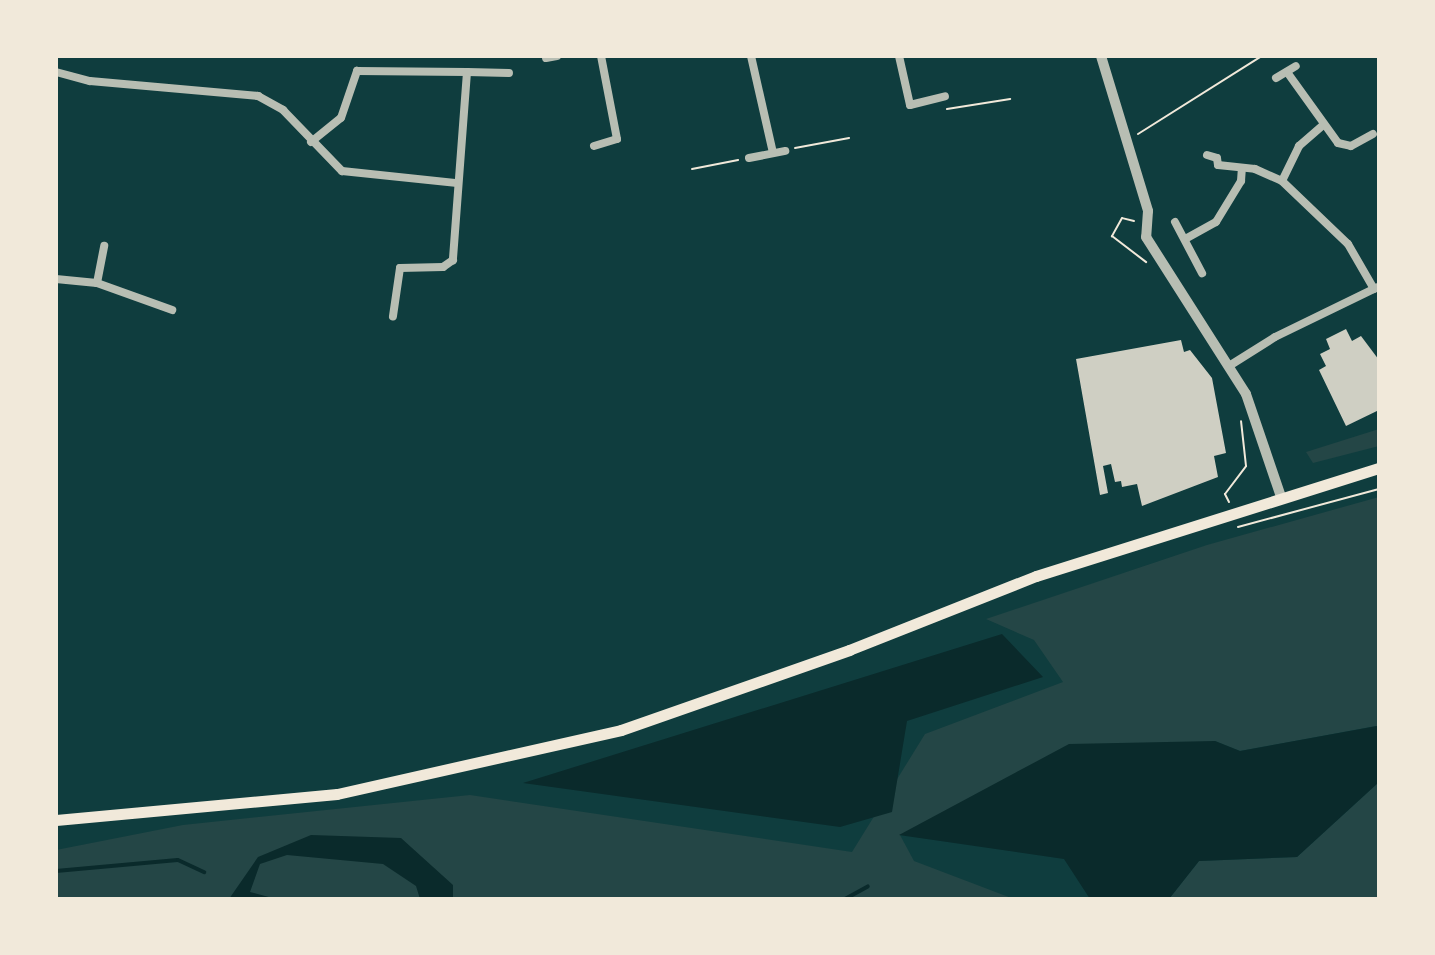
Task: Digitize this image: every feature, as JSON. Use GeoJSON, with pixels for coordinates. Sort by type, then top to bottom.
{"type":"FeatureCollection","features":[{"type":"Feature","properties":{"kind":"main road"},"geometry":{"type":"LineString","coordinates":[[56,820],[337,794],[621,730],[849,650],[1036,576],[1379,468]]}},
{"type":"Feature","properties":{"kind":"street"},"geometry":{"type":"LineString","coordinates":[[546,58],[557,56]]}},
{"type":"Feature","properties":{"kind":"street"},"geometry":{"type":"LineString","coordinates":[[594,146],[617,139],[601,56]]}},
{"type":"Feature","properties":{"kind":"street"},"geometry":{"type":"LineString","coordinates":[[751,56],[773,153]]}},
{"type":"Feature","properties":{"kind":"street"},"geometry":{"type":"LineString","coordinates":[[899,56],[910,105],[945,96]]}},
{"type":"Feature","properties":{"kind":"street"},"geometry":{"type":"LineString","coordinates":[[1101,56],[1124,141],[1148,211],[1146,237],[1246,394],[1281,497]]}},
{"type":"Feature","properties":{"kind":"street"},"geometry":{"type":"LineString","coordinates":[[1276,78],[1296,66]]}},
{"type":"Feature","properties":{"kind":"street"},"geometry":{"type":"LineString","coordinates":[[311,142],[341,118],[357,71],[509,73]]}},
{"type":"Feature","properties":{"kind":"street"},"geometry":{"type":"LineString","coordinates":[[56,72],[90,81],[258,96],[283,110],[342,171],[457,183]]}},
{"type":"Feature","properties":{"kind":"street"},"geometry":{"type":"LineString","coordinates":[[393,316],[400,268],[443,267],[453,260],[461,201],[457,183],[467,72]]}},
{"type":"Feature","properties":{"kind":"street"},"geometry":{"type":"LineString","coordinates":[[1287,72],[1338,143],[1351,146],[1373,134]]}},
{"type":"Feature","properties":{"kind":"street"},"geometry":{"type":"LineString","coordinates":[[1282,181],[1299,146],[1323,125]]}},
{"type":"Feature","properties":{"kind":"street"},"geometry":{"type":"LineString","coordinates":[[749,158],[785,151]]}},
{"type":"Feature","properties":{"kind":"street"},"geometry":{"type":"LineString","coordinates":[[1207,155],[1217,158],[1218,165],[1242,168],[1282,181],[1348,244],[1376,288],[1275,337],[1229,366]]}},
{"type":"Feature","properties":{"kind":"street"},"geometry":{"type":"LineString","coordinates":[[1187,238],[1216,222],[1241,181],[1242,168]]}},
{"type":"Feature","properties":{"kind":"street"},"geometry":{"type":"LineString","coordinates":[[1175,222],[1187,238],[1190,256],[1202,273]]}},
{"type":"Feature","properties":{"kind":"street"},"geometry":{"type":"LineString","coordinates":[[97,283],[104,246]]}},
{"type":"Feature","properties":{"kind":"street"},"geometry":{"type":"LineString","coordinates":[[56,279],[97,283],[172,310]]}},
{"type":"Feature","properties":{"kind":"path"},"geometry":{"type":"LineString","coordinates":[[1124,141],[1262,56]]}},
{"type":"Feature","properties":{"kind":"path"},"geometry":{"type":"LineString","coordinates":[[945,96],[948,112],[1010,99]]}},
{"type":"Feature","properties":{"kind":"path"},"geometry":{"type":"LineString","coordinates":[[785,151],[849,138]]}},
{"type":"Feature","properties":{"kind":"path"},"geometry":{"type":"LineString","coordinates":[[692,169],[749,158]]}},
{"type":"Feature","properties":{"kind":"path"},"geometry":{"type":"LineString","coordinates":[[1122,218],[1112,236],[1152,266]]}},
{"type":"Feature","properties":{"kind":"path"},"geometry":{"type":"LineString","coordinates":[[1240,415],[1246,466]]}},
{"type":"Feature","properties":{"kind":"shaded area"},"geometry":{"type":"Polygon","coordinates":[[[1379,429],[1379,446],[1313,463],[1306,452],[1379,429]]]}},
{"type":"Feature","properties":{"kind":"shaded area"},"geometry":{"type":"Polygon","coordinates":[[[1379,497],[1379,735],[1376,726],[1240,751],[1215,741],[900,835],[914,861],[1014,899],[56,899],[56,850],[183,825],[470,795],[852,852],[925,734],[1063,682],[1034,640],[986,619],[1207,545],[1379,497]]]}},
{"type":"Feature","properties":{"kind":"shaded area"},"geometry":{"type":"Polygon","coordinates":[[[1002,634],[1043,677],[907,721],[892,812],[840,827],[523,783],[1002,634]]]}},
{"type":"Feature","properties":{"kind":"shaded area"},"geometry":{"type":"Polygon","coordinates":[[[1377,726],[1379,782],[1297,857],[1199,861],[1169,899],[1090,899],[1064,859],[899,835],[1069,744],[1215,741],[1240,751],[1377,726]]]}},
{"type":"Feature","properties":{"kind":"shaded area"},"geometry":{"type":"Polygon","coordinates":[[[1379,782],[1379,899],[1169,899],[1199,861],[1297,857],[1379,782]]]}},
{"type":"Feature","properties":{"kind":"shaded area"},"geometry":{"type":"Polygon","coordinates":[[[311,835],[401,838],[453,885],[453,899],[420,899],[416,886],[383,864],[287,855],[260,864],[250,892],[276,899],[229,899],[258,857],[311,835]]]}},
{"type":"Feature","properties":{"kind":"building"},"geometry":{"type":"Polygon","coordinates":[[[1346,329],[1352,341],[1361,336],[1379,360],[1379,410],[1346,426],[1319,370],[1326,366],[1320,354],[1330,349],[1326,339],[1346,329]]]}},
{"type":"Feature","properties":{"kind":"building"},"geometry":{"type":"Polygon","coordinates":[[[1181,340],[1184,352],[1190,350],[1212,378],[1226,453],[1214,456],[1218,477],[1142,506],[1137,484],[1122,487],[1121,481],[1115,482],[1111,464],[1103,466],[1108,493],[1100,495],[1076,359],[1181,340]]]}},
{"type":"Feature","properties":{"kind":"waterway"},"geometry":{"type":"LineString","coordinates":[[56,871],[178,860],[204,872]]}},
{"type":"Feature","properties":{"kind":"waterway"},"geometry":{"type":"LineString","coordinates":[[845,899],[868,886]]}}]}
